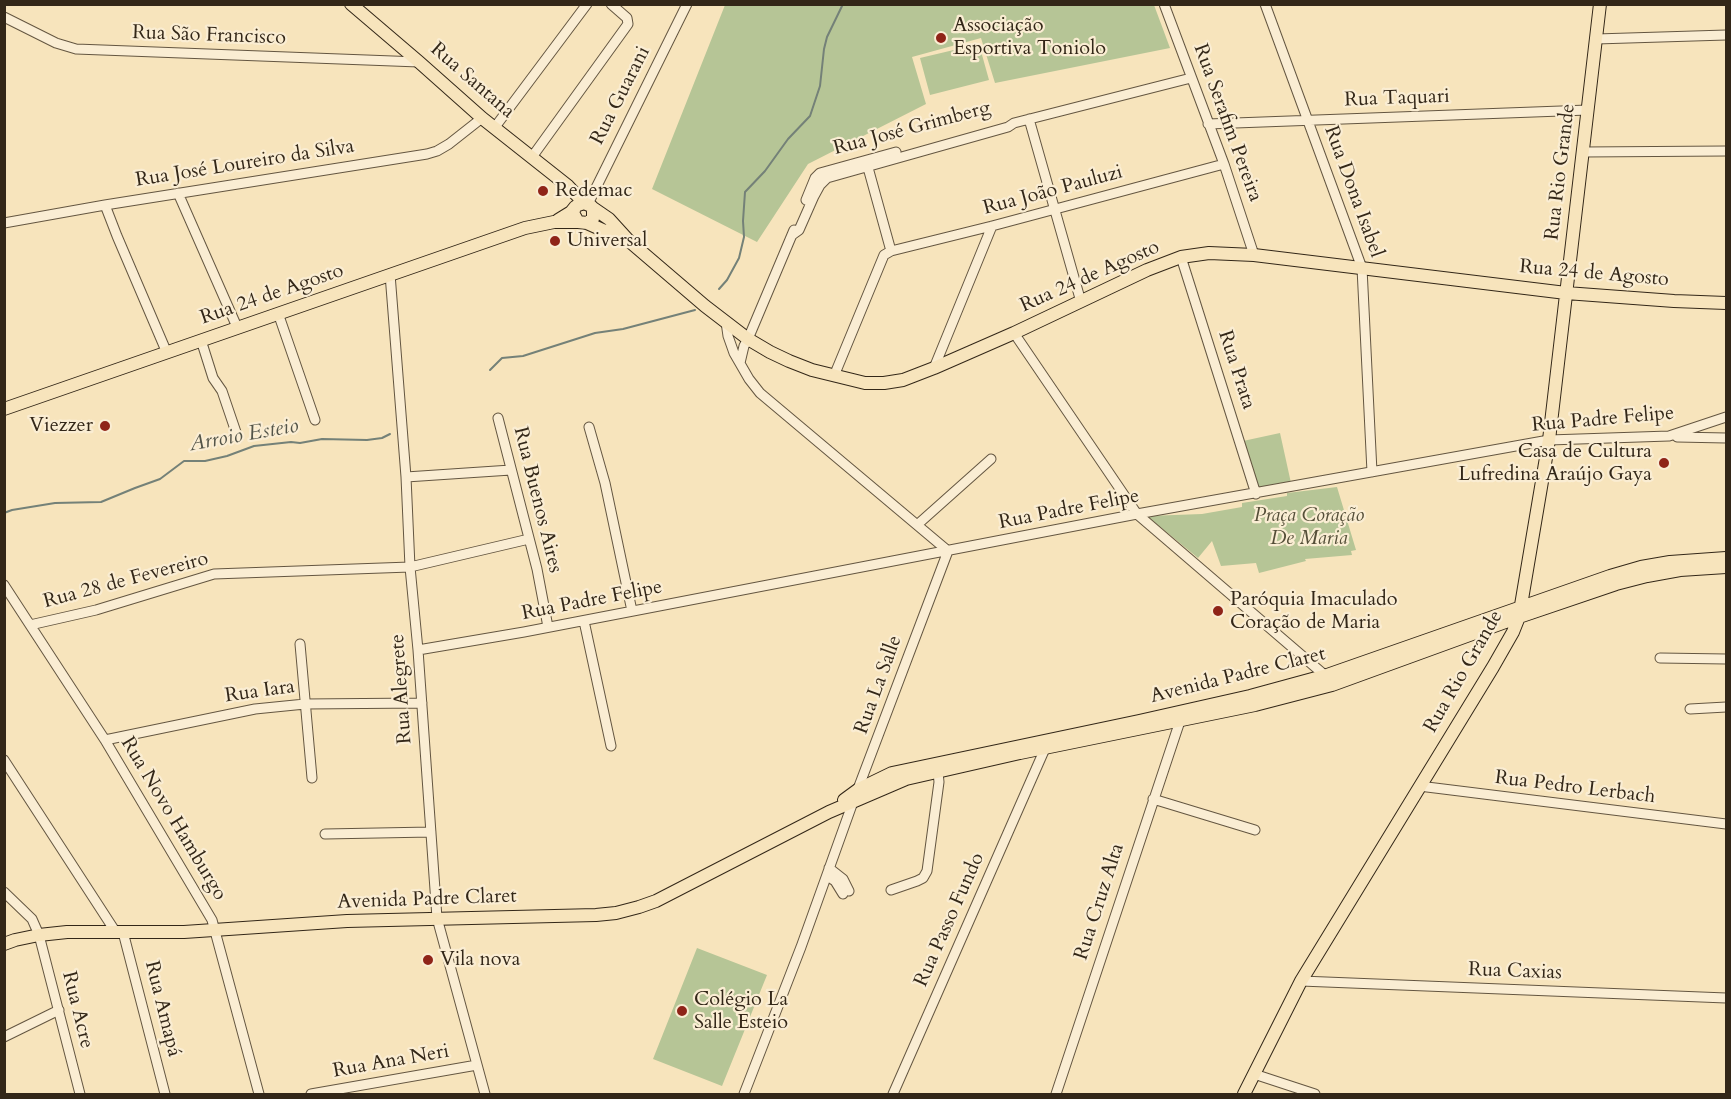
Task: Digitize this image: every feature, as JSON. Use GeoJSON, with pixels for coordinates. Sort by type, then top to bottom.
{"type":"FeatureCollection","features":[{"type":"Feature","properties":{"kind":"main road","name":"Rua Santana"},"geometry":{"type":"LineString","coordinates":[[351,4],[482,118],[568,186],[583,206]]}},
{"type":"Feature","properties":{"kind":"main road","name":"Rua Rio Grande"},"geometry":{"type":"LineString","coordinates":[[1244,1095],[1301,981],[1493,667],[1513,632],[1520,612],[1549,440],[1600,4]]}},
{"type":"Feature","properties":{"kind":"main road","name":"Rua 24 de Agosto"},"geometry":{"type":"LineString","coordinates":[[554,222],[583,206],[609,219],[629,241],[748,339],[789,361],[834,376],[865,383],[903,380],[1014,333],[1147,270],[1181,257],[1209,254],[1254,255],[1566,293],[1726,303]]}},
{"type":"Feature","properties":{"kind":"main road"},"geometry":{"type":"LineString","coordinates":[[583,206],[593,219],[582,223],[573,213],[583,206]]}},
{"type":"Feature","properties":{"kind":"main road","name":"Rua 24 de Agosto"},"geometry":{"type":"LineString","coordinates":[[4,409],[525,228],[554,222],[582,223],[629,241]]}},
{"type":"Feature","properties":{"kind":"main road","name":"Avenida Padre Claret"},"geometry":{"type":"LineString","coordinates":[[1069,739],[1180,721],[1255,705],[1641,567],[1670,562],[1726,558]]}},
{"type":"Feature","properties":{"kind":"main road","name":"Avenida Padre Claret"},"geometry":{"type":"LineString","coordinates":[[1520,612],[1647,576],[1680,570],[1726,567]]}},
{"type":"Feature","properties":{"kind":"main road","name":"Avenida Padre Claret"},"geometry":{"type":"LineString","coordinates":[[4,945],[39,935],[67,932],[184,932],[347,921],[616,913],[639,907],[677,891],[829,812],[891,784],[1139,721],[1330,680]]}},
{"type":"Feature","properties":{"kind":"main road","name":"Avenida Padre Claret"},"geometry":{"type":"LineString","coordinates":[[829,812],[859,789],[892,773],[1042,747]]}},
{"type":"Feature","properties":{"kind":"street"},"geometry":{"type":"LineString","coordinates":[[495,127],[586,4]]}},
{"type":"Feature","properties":{"kind":"street"},"geometry":{"type":"LineString","coordinates":[[532,157],[628,24],[627,18],[611,4]]}},
{"type":"Feature","properties":{"kind":"street","name":"Rua Guarani"},"geometry":{"type":"LineString","coordinates":[[583,206],[687,4]]}},
{"type":"Feature","properties":{"kind":"street","name":"Rua Serafim Pereira"},"geometry":{"type":"LineString","coordinates":[[1164,4],[1224,164],[1254,255]]}},
{"type":"Feature","properties":{"kind":"street","name":"Rua Dona Isabel"},"geometry":{"type":"LineString","coordinates":[[1265,4],[1362,268],[1372,472]]}},
{"type":"Feature","properties":{"kind":"street","name":"Rua São Francisco"},"geometry":{"type":"LineString","coordinates":[[4,17],[56,43],[76,50],[419,62]]}},
{"type":"Feature","properties":{"kind":"street"},"geometry":{"type":"LineString","coordinates":[[1596,39],[1726,35]]}},
{"type":"Feature","properties":{"kind":"street","name":"Rua José Grimberg"},"geometry":{"type":"LineString","coordinates":[[748,339],[810,189],[824,175],[1191,78]]}},
{"type":"Feature","properties":{"kind":"street","name":"Rua Taquari"},"geometry":{"type":"LineString","coordinates":[[1208,124],[1588,110]]}},
{"type":"Feature","properties":{"kind":"street","name":"Rua José Loureiro da Silva"},"geometry":{"type":"LineString","coordinates":[[4,223],[105,204],[427,154],[449,144],[482,118]]}},
{"type":"Feature","properties":{"kind":"street"},"geometry":{"type":"LineString","coordinates":[[1029,119],[1081,302]]}},
{"type":"Feature","properties":{"kind":"street"},"geometry":{"type":"LineString","coordinates":[[1583,152],[1726,151]]}},
{"type":"Feature","properties":{"kind":"street"},"geometry":{"type":"LineString","coordinates":[[834,376],[884,255],[891,251],[867,164]]}},
{"type":"Feature","properties":{"kind":"street","name":"Rua João Pauluzi"},"geometry":{"type":"LineString","coordinates":[[891,251],[1224,164]]}},
{"type":"Feature","properties":{"kind":"street"},"geometry":{"type":"LineString","coordinates":[[178,194],[237,327]]}},
{"type":"Feature","properties":{"kind":"street"},"geometry":{"type":"LineString","coordinates":[[105,204],[167,353]]}},
{"type":"Feature","properties":{"kind":"street"},"geometry":{"type":"LineString","coordinates":[[934,368],[992,226]]}},
{"type":"Feature","properties":{"kind":"street","name":"Rua Prata"},"geometry":{"type":"LineString","coordinates":[[1181,257],[1256,494]]}},
{"type":"Feature","properties":{"kind":"street","name":"Rua Alegrete"},"geometry":{"type":"LineString","coordinates":[[390,274],[437,918],[485,1095]]}},
{"type":"Feature","properties":{"kind":"street"},"geometry":{"type":"LineString","coordinates":[[278,313],[315,420]]}},
{"type":"Feature","properties":{"kind":"street"},"geometry":{"type":"LineString","coordinates":[[726,322],[734,353],[748,379],[760,393],[948,551]]}},
{"type":"Feature","properties":{"kind":"street"},"geometry":{"type":"LineString","coordinates":[[1014,333],[1137,514],[1330,680]]}},
{"type":"Feature","properties":{"kind":"street"},"geometry":{"type":"LineString","coordinates":[[740,363],[742,351],[748,339]]}},
{"type":"Feature","properties":{"kind":"street"},"geometry":{"type":"LineString","coordinates":[[201,340],[213,378],[222,391],[238,438]]}},
{"type":"Feature","properties":{"kind":"street","name":"Rua Padre Felipe"},"geometry":{"type":"LineString","coordinates":[[418,650],[584,621],[1137,514],[1549,440],[1669,436],[1726,417]]}},
{"type":"Feature","properties":{"kind":"street","name":"Rua Buenos Aires"},"geometry":{"type":"LineString","coordinates":[[498,418],[529,539],[548,627]]}},
{"type":"Feature","properties":{"kind":"street"},"geometry":{"type":"LineString","coordinates":[[589,427],[605,483],[632,611]]}},
{"type":"Feature","properties":{"kind":"street"},"geometry":{"type":"LineString","coordinates":[[1669,436],[1726,438]]}},
{"type":"Feature","properties":{"kind":"street"},"geometry":{"type":"LineString","coordinates":[[917,525],[991,459]]}},
{"type":"Feature","properties":{"kind":"street"},"geometry":{"type":"LineString","coordinates":[[406,477],[511,470]]}},
{"type":"Feature","properties":{"kind":"street","name":"Rua 28 de Fevereiro"},"geometry":{"type":"LineString","coordinates":[[30,625],[96,610],[214,574],[410,567],[529,539]]}},
{"type":"Feature","properties":{"kind":"street","name":"Rua La Salle"},"geometry":{"type":"LineString","coordinates":[[744,1095],[948,551]]}},
{"type":"Feature","properties":{"kind":"street","name":"Rua Novo Hamburgo"},"geometry":{"type":"LineString","coordinates":[[4,585],[105,740],[212,920],[259,1095]]}},
{"type":"Feature","properties":{"kind":"street"},"geometry":{"type":"LineString","coordinates":[[584,621],[611,746]]}},
{"type":"Feature","properties":{"kind":"street"},"geometry":{"type":"LineString","coordinates":[[300,644],[312,778]]}},
{"type":"Feature","properties":{"kind":"street"},"geometry":{"type":"LineString","coordinates":[[1660,658],[1726,659]]}},
{"type":"Feature","properties":{"kind":"street","name":"Rua Iara"},"geometry":{"type":"LineString","coordinates":[[105,740],[255,709],[305,704],[422,704]]}},
{"type":"Feature","properties":{"kind":"street"},"geometry":{"type":"LineString","coordinates":[[1690,709],[1726,707]]}},
{"type":"Feature","properties":{"kind":"street","name":"Rua Cruz Alta"},"geometry":{"type":"LineString","coordinates":[[1056,1095],[1180,721]]}},
{"type":"Feature","properties":{"kind":"street","name":"Rua Passo Fundo"},"geometry":{"type":"LineString","coordinates":[[893,1095],[1042,747]]}},
{"type":"Feature","properties":{"kind":"street","name":"Rua Amapá"},"geometry":{"type":"LineString","coordinates":[[4,760],[119,932],[163,1094]]}},
{"type":"Feature","properties":{"kind":"street"},"geometry":{"type":"LineString","coordinates":[[891,890],[923,878],[927,871],[939,782],[938,772]]}},
{"type":"Feature","properties":{"kind":"street","name":"Rua Pedro Lerbach"},"geometry":{"type":"LineString","coordinates":[[1419,786],[1726,824]]}},
{"type":"Feature","properties":{"kind":"street"},"geometry":{"type":"LineString","coordinates":[[1153,799],[1255,830]]}},
{"type":"Feature","properties":{"kind":"street"},"geometry":{"type":"LineString","coordinates":[[325,834],[431,831]]}},
{"type":"Feature","properties":{"kind":"street"},"geometry":{"type":"LineString","coordinates":[[828,872],[843,879],[846,892]]}},
{"type":"Feature","properties":{"kind":"street","name":"Rua Acre"},"geometry":{"type":"LineString","coordinates":[[4,892],[32,919],[39,935],[80,1095]]}},
{"type":"Feature","properties":{"kind":"street","name":"Rua Caxias"},"geometry":{"type":"LineString","coordinates":[[1301,981],[1726,998]]}},
{"type":"Feature","properties":{"kind":"street"},"geometry":{"type":"LineString","coordinates":[[4,1037],[58,1010]]}},
{"type":"Feature","properties":{"kind":"street","name":"Rua Ana Neri"},"geometry":{"type":"LineString","coordinates":[[311,1095],[354,1090],[477,1065]]}},
{"type":"Feature","properties":{"kind":"street"},"geometry":{"type":"LineString","coordinates":[[1254,1074],[1315,1095]]}},
{"type":"Feature","properties":{"kind":"green space"},"geometry":{"type":"Polygon","coordinates":[[[725,5],[1154,5],[1170,48],[995,83],[981,38],[912,57],[926,104],[808,164],[757,242],[652,189],[725,5]]]}},
{"type":"Feature","properties":{"kind":"green space"},"geometry":{"type":"Polygon","coordinates":[[[979,44],[989,80],[930,95],[920,58],[979,44]]]}},
{"type":"Feature","properties":{"kind":"green space"},"geometry":{"type":"Polygon","coordinates":[[[1280,433],[1291,483],[1257,491],[1243,441],[1280,433]]]}},
{"type":"Feature","properties":{"kind":"green space","name":"Praça Coração De Maria"},"geometry":{"type":"Polygon","coordinates":[[[1337,487],[1356,550],[1351,551],[1352,555],[1305,559],[1306,561],[1259,573],[1256,563],[1221,566],[1212,541],[1198,558],[1147,516],[1202,514],[1242,507],[1242,503],[1287,496],[1287,493],[1337,487]]]}},
{"type":"Feature","properties":{"kind":"green space"},"geometry":{"type":"Polygon","coordinates":[[[697,948],[767,975],[722,1086],[653,1059],[697,948]]]}},
{"type":"Feature","properties":{"kind":"waterway","name":"Arroio Esteio"},"geometry":{"type":"LineString","coordinates":[[719,289],[727,280],[739,258],[744,237],[745,192],[810,116],[820,86],[827,37],[843,4]]}},
{"type":"Feature","properties":{"kind":"waterway","name":"Arroio Esteio"},"geometry":{"type":"LineString","coordinates":[[490,370],[502,358],[523,356],[595,333],[623,329],[695,310]]}},
{"type":"Feature","properties":{"kind":"waterway","name":"Arroio Esteio"},"geometry":{"type":"LineString","coordinates":[[4,513],[55,503],[101,502],[160,479],[184,461],[205,461],[254,446],[322,439],[367,440],[382,438],[390,434]]}},
{"type":"Feature","properties":{"kind":"place","name":"Associação Esportiva Toniolo"},"geometry":{"type":"Point","coordinates":[941,38]}},
{"type":"Feature","properties":{"kind":"place","name":"Redemac"},"geometry":{"type":"Point","coordinates":[543,191]}},
{"type":"Feature","properties":{"kind":"place","name":"Universal"},"geometry":{"type":"Point","coordinates":[555,241]}},
{"type":"Feature","properties":{"kind":"place","name":"Viezzer"},"geometry":{"type":"Point","coordinates":[105,426]}},
{"type":"Feature","properties":{"kind":"place","name":"Casa de Cultura Lufredina Araújo Gaya"},"geometry":{"type":"Point","coordinates":[1664,463]}},
{"type":"Feature","properties":{"kind":"place","name":"Paróquia Imaculado Coração de Maria"},"geometry":{"type":"Point","coordinates":[1218,611]}},
{"type":"Feature","properties":{"kind":"place","name":"Vila nova"},"geometry":{"type":"Point","coordinates":[428,960]}},
{"type":"Feature","properties":{"kind":"place","name":"Colégio La Salle Esteio"},"geometry":{"type":"Point","coordinates":[682,1011]}}]}
